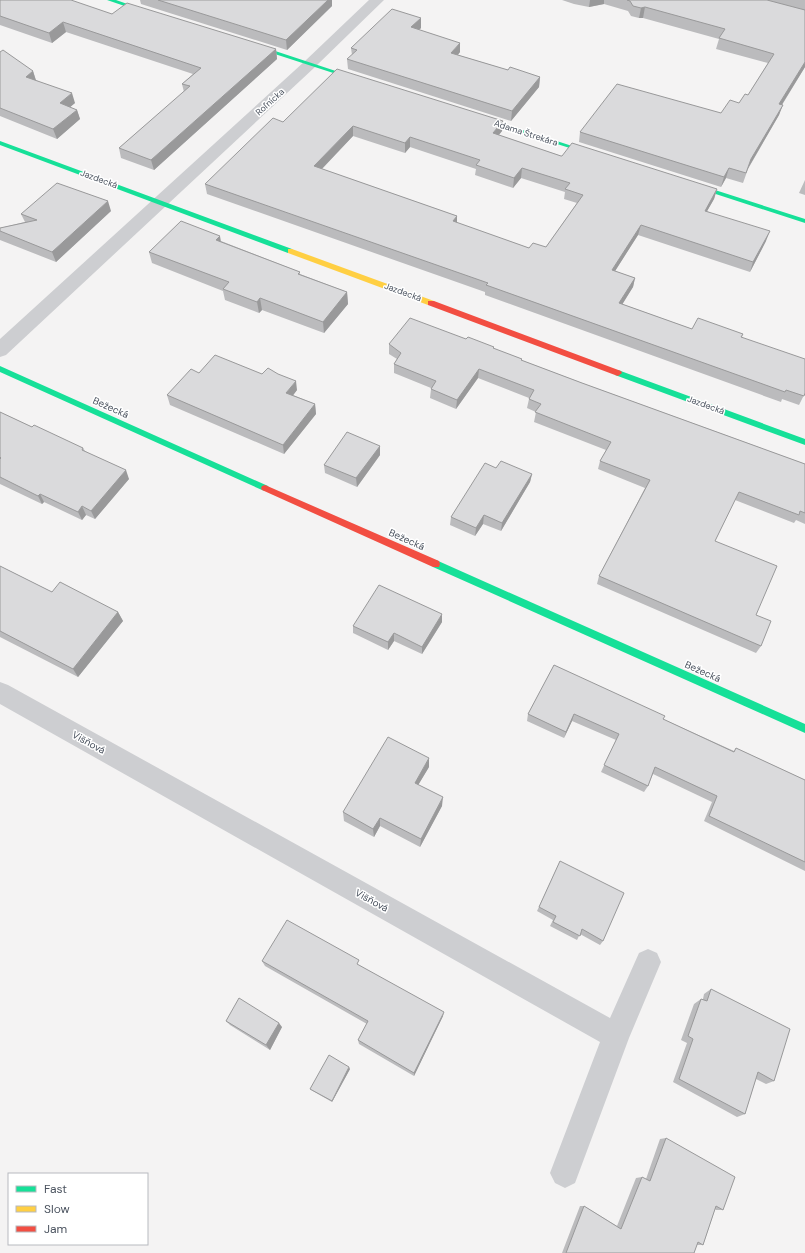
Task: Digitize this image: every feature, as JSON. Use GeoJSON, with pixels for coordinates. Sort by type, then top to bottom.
{"type":"FeatureCollection","features":[{"type":"Feature","properties":{"kind":"street"},"geometry":{"type":"LineString","coordinates":[[110,0],[162,17]]}},
{"type":"Feature","properties":{"kind":"street","name":"Roľnícka"},"geometry":{"type":"LineString","coordinates":[[0,350],[310,64],[377,0]]}},
{"type":"Feature","properties":{"kind":"street"},"geometry":{"type":"LineString","coordinates":[[236,40],[369,83]]}},
{"type":"Feature","properties":{"kind":"street","name":"Adama Štrekára"},"geometry":{"type":"LineString","coordinates":[[466,114],[609,159]]}},
{"type":"Feature","properties":{"kind":"street","name":"Jazdecká"},"geometry":{"type":"LineString","coordinates":[[0,143],[805,442]]}},
{"type":"Feature","properties":{"kind":"street"},"geometry":{"type":"LineString","coordinates":[[677,180],[805,221]]}},
{"type":"Feature","properties":{"kind":"street","name":"Bežecká"},"geometry":{"type":"LineString","coordinates":[[0,369],[805,729]]}},
{"type":"Feature","properties":{"kind":"street","name":"Višňová"},"geometry":{"type":"LineString","coordinates":[[0,692],[616,1036]]}},
{"type":"Feature","properties":{"kind":"street"},"geometry":{"type":"LineString","coordinates":[[565,1173],[616,1036],[648,962]]}},
{"type":"Feature","properties":{"kind":"building"},"geometry":{"type":"Polygon","coordinates":[[[0,0],[71,0],[112,14],[127,3],[276,49],[151,160],[119,148],[190,86],[182,84],[201,68],[63,22],[49,33],[0,16],[0,0]]]}},
{"type":"Feature","properties":{"kind":"building"},"geometry":{"type":"Polygon","coordinates":[[[158,0],[328,0],[286,40],[158,0]]]}},
{"type":"Feature","properties":{"kind":"building"},"geometry":{"type":"Polygon","coordinates":[[[627,0],[767,0],[805,10],[805,62],[779,104],[783,105],[751,159],[746,173],[729,168],[724,177],[580,132],[617,84],[721,113],[730,100],[739,103],[745,94],[748,95],[774,54],[719,38],[725,29],[645,7],[641,8],[633,6],[630,1],[627,0]]]}},
{"type":"Feature","properties":{"kind":"building"},"geometry":{"type":"Polygon","coordinates":[[[392,9],[421,18],[411,27],[460,43],[451,53],[508,70],[510,67],[540,77],[512,111],[347,59],[357,50],[351,48],[392,9]]]}},
{"type":"Feature","properties":{"kind":"building"},"geometry":{"type":"Polygon","coordinates":[[[3,50],[33,71],[26,77],[72,93],[60,103],[77,110],[53,129],[0,108],[0,52],[3,50]]]}},
{"type":"Feature","properties":{"kind":"building"},"geometry":{"type":"Polygon","coordinates":[[[337,69],[503,121],[493,133],[561,156],[572,143],[717,189],[705,211],[770,231],[753,262],[641,225],[612,270],[635,278],[619,303],[692,329],[698,318],[743,334],[741,337],[805,359],[804,396],[786,390],[785,392],[486,285],[488,283],[205,184],[273,118],[283,122],[337,69]],[[353,126],[314,166],[457,216],[453,221],[529,248],[533,243],[546,247],[583,195],[565,189],[570,183],[522,168],[514,178],[476,165],[480,160],[410,137],[405,143],[353,126]]]}},
{"type":"Feature","properties":{"kind":"building"},"geometry":{"type":"Polygon","coordinates":[[[57,183],[108,201],[52,252],[0,231],[0,228],[37,220],[21,214],[57,183]]]}},
{"type":"Feature","properties":{"kind":"building"},"geometry":{"type":"Polygon","coordinates":[[[181,221],[220,236],[216,240],[300,272],[298,274],[347,292],[323,322],[260,298],[257,302],[223,289],[229,282],[149,252],[181,221]]]}},
{"type":"Feature","properties":{"kind":"building"},"geometry":{"type":"Polygon","coordinates":[[[410,318],[466,339],[468,337],[522,359],[521,360],[582,383],[805,464],[805,513],[800,511],[799,515],[739,492],[715,541],[777,566],[756,615],[771,621],[761,646],[599,576],[650,480],[600,461],[611,442],[535,412],[541,404],[529,399],[534,390],[479,369],[457,400],[431,389],[436,381],[394,364],[401,353],[389,344],[410,318]]]}},
{"type":"Feature","properties":{"kind":"building"},"geometry":{"type":"Polygon","coordinates":[[[215,355],[262,374],[268,368],[278,374],[296,381],[286,393],[315,404],[283,445],[167,395],[191,369],[199,373],[215,355]]]}},
{"type":"Feature","properties":{"kind":"building"},"geometry":{"type":"Polygon","coordinates":[[[0,412],[32,427],[34,425],[83,448],[82,450],[126,470],[91,511],[82,506],[78,512],[40,494],[38,496],[0,477],[0,412]]]}},
{"type":"Feature","properties":{"kind":"building"},"geometry":{"type":"Polygon","coordinates":[[[347,432],[380,446],[356,478],[324,465],[347,432]]]}},
{"type":"Feature","properties":{"kind":"building"},"geometry":{"type":"Polygon","coordinates":[[[501,461],[532,474],[502,523],[484,515],[476,528],[451,517],[485,463],[496,468],[501,461]]]}},
{"type":"Feature","properties":{"kind":"building"},"geometry":{"type":"Polygon","coordinates":[[[0,566],[52,592],[60,582],[118,612],[73,669],[0,631],[0,566]]]}},
{"type":"Feature","properties":{"kind":"building"},"geometry":{"type":"Polygon","coordinates":[[[379,585],[442,614],[422,647],[394,633],[388,642],[353,626],[379,585]]]}},
{"type":"Feature","properties":{"kind":"building"},"geometry":{"type":"Polygon","coordinates":[[[554,665],[665,716],[663,719],[734,752],[736,748],[805,780],[805,862],[709,816],[717,796],[655,767],[648,786],[604,765],[619,734],[574,714],[566,732],[528,714],[554,665]]]}},
{"type":"Feature","properties":{"kind":"building"},"geometry":{"type":"Polygon","coordinates":[[[388,737],[429,758],[415,783],[443,797],[421,839],[380,818],[373,829],[343,812],[388,737]]]}},
{"type":"Feature","properties":{"kind":"building"},"geometry":{"type":"Polygon","coordinates":[[[560,861],[624,893],[603,941],[582,929],[580,936],[553,922],[556,916],[539,907],[560,861]]]}},
{"type":"Feature","properties":{"kind":"building"},"geometry":{"type":"Polygon","coordinates":[[[287,920],[359,960],[357,964],[444,1012],[414,1073],[358,1040],[368,1021],[262,961],[287,920]]]}},
{"type":"Feature","properties":{"kind":"building"},"geometry":{"type":"Polygon","coordinates":[[[711,989],[790,1029],[774,1081],[758,1072],[745,1114],[679,1079],[693,1039],[688,1036],[701,999],[707,1001],[711,989]]]}},
{"type":"Feature","properties":{"kind":"building"},"geometry":{"type":"Polygon","coordinates":[[[239,998],[279,1023],[266,1045],[226,1021],[239,998]]]}},
{"type":"Feature","properties":{"kind":"building"},"geometry":{"type":"Polygon","coordinates":[[[329,1055],[349,1067],[332,1101],[310,1089],[329,1055]]]}},
{"type":"Feature","properties":{"kind":"building"},"geometry":{"type":"Polygon","coordinates":[[[666,1138],[735,1177],[723,1210],[716,1206],[703,1245],[698,1242],[694,1253],[566,1253],[584,1206],[621,1229],[642,1177],[650,1181],[666,1138]]]}},
{"type":"Feature","properties":{"kind":"traffic: fast"},"geometry":{"type":"LineString","coordinates":[[110,0],[153,14]]}},
{"type":"Feature","properties":{"kind":"traffic: fast"},"geometry":{"type":"LineString","coordinates":[[249,44],[363,81]]}},
{"type":"Feature","properties":{"kind":"traffic: fast"},"geometry":{"type":"LineString","coordinates":[[474,116],[597,155]]}},
{"type":"Feature","properties":{"kind":"traffic: fast"},"geometry":{"type":"LineString","coordinates":[[0,143],[290,251]]}},
{"type":"Feature","properties":{"kind":"traffic: fast"},"geometry":{"type":"LineString","coordinates":[[687,183],[805,221]]}},
{"type":"Feature","properties":{"kind":"traffic: fast"},"geometry":{"type":"LineString","coordinates":[[0,369],[265,488]]}},
{"type":"Feature","properties":{"kind":"traffic: fast"},"geometry":{"type":"LineString","coordinates":[[618,373],[805,442]]}},
{"type":"Feature","properties":{"kind":"traffic: fast"},"geometry":{"type":"LineString","coordinates":[[436,564],[805,729]]}},
{"type":"Feature","properties":{"kind":"traffic: slow"},"geometry":{"type":"LineString","coordinates":[[290,251],[431,303]]}},
{"type":"Feature","properties":{"kind":"traffic: jam"},"geometry":{"type":"LineString","coordinates":[[431,303],[618,373]]}},
{"type":"Feature","properties":{"kind":"traffic: jam"},"geometry":{"type":"LineString","coordinates":[[265,488],[436,564]]}}]}
